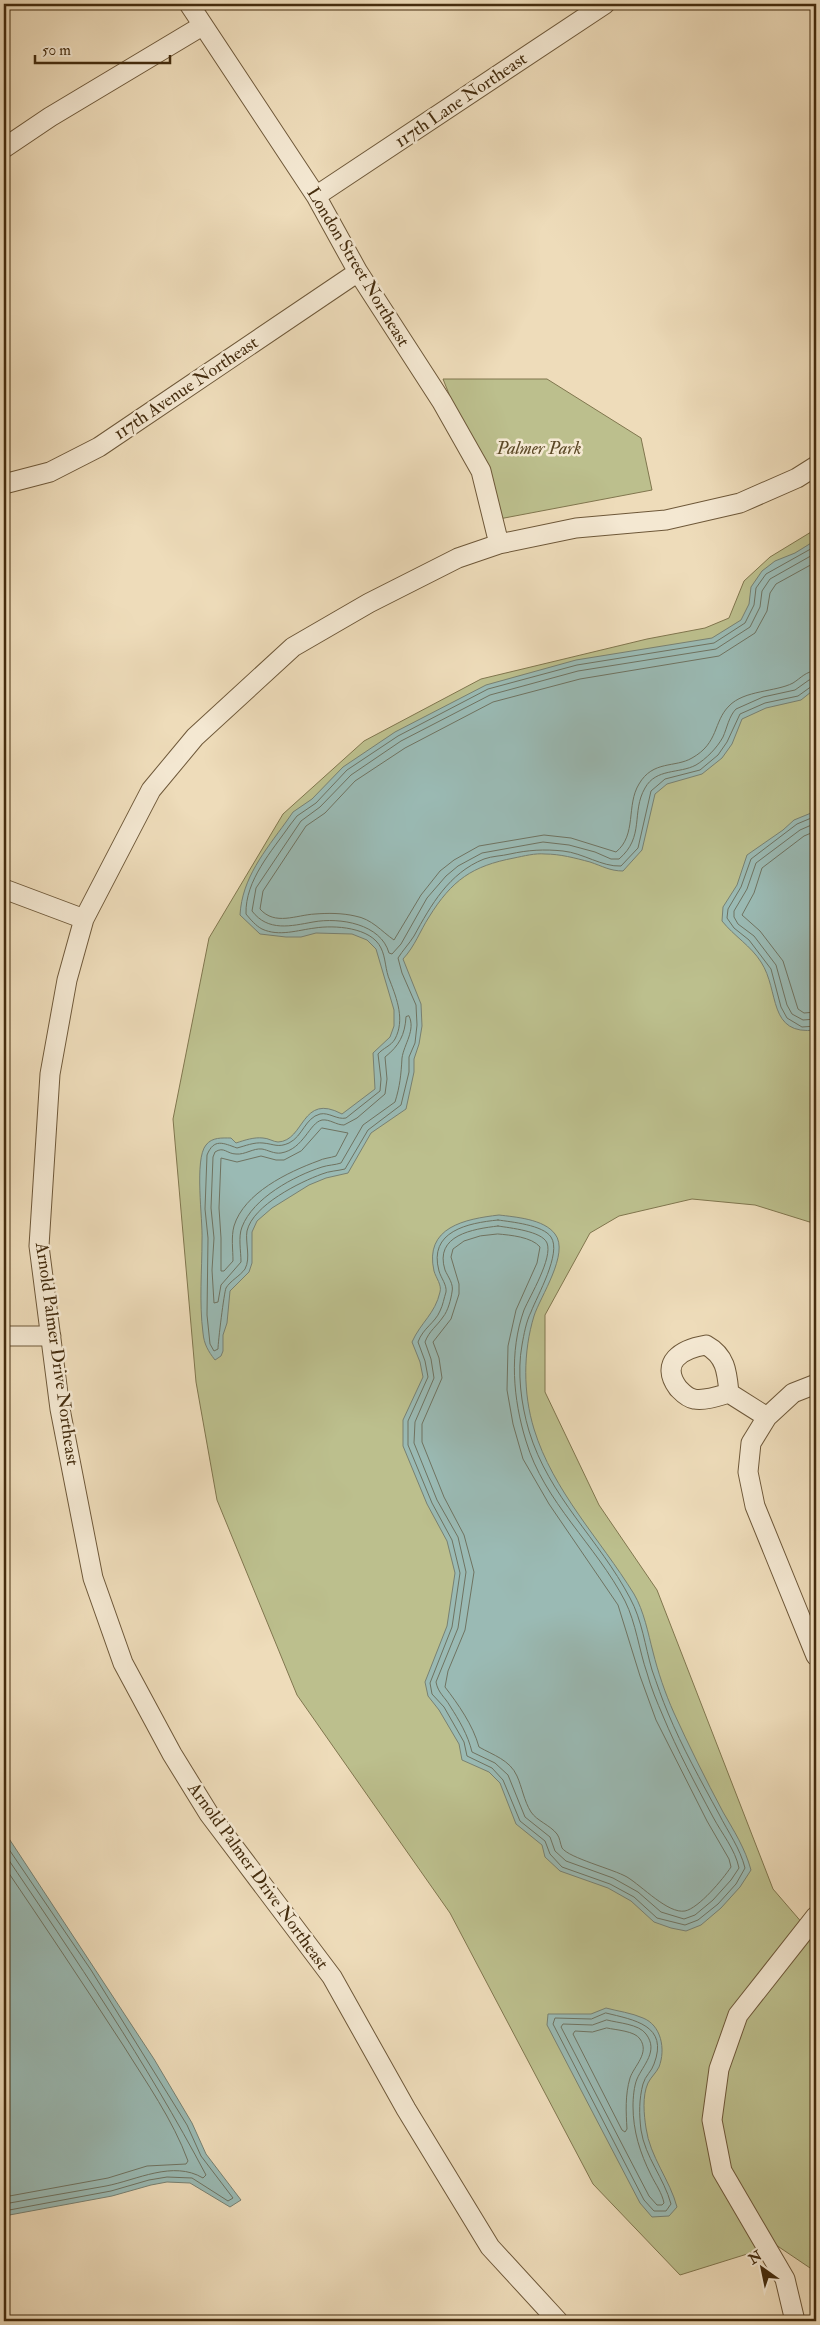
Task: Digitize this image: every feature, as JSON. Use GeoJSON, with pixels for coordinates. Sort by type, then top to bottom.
{"type":"FeatureCollection","features":[{"type":"Feature","properties":{"kind":"street","name":"London Street Northeast"},"geometry":{"type":"LineString","coordinates":[[189,4],[316,196],[358,272],[442,402],[481,471],[499,544]]}},
{"type":"Feature","properties":{"kind":"street","name":"117th Lane Northeast"},"geometry":{"type":"LineString","coordinates":[[316,196],[605,4]]}},
{"type":"Feature","properties":{"kind":"street"},"geometry":{"type":"LineString","coordinates":[[4,148],[50,117],[202,26]]}},
{"type":"Feature","properties":{"kind":"street","name":"117th Avenue Northeast"},"geometry":{"type":"LineString","coordinates":[[4,484],[50,472],[99,447],[358,272]]}},
{"type":"Feature","properties":{"kind":"street","name":"Arnold Palmer Drive Northeast"},"geometry":{"type":"LineString","coordinates":[[558,2321],[490,2247],[406,2109],[332,1977],[209,1814],[172,1754],[123,1663],[93,1578],[60,1410],[39,1246],[50,1074],[67,980],[84,919],[151,790],[195,736],[293,647],[369,603],[458,558],[499,544],[576,528],[666,520],[740,502],[798,478],[816,466]]}},
{"type":"Feature","properties":{"kind":"street"},"geometry":{"type":"LineString","coordinates":[[4,890],[84,919]]}},
{"type":"Feature","properties":{"kind":"street"},"geometry":{"type":"LineString","coordinates":[[4,1336],[51,1336]]}},
{"type":"Feature","properties":{"kind":"street"},"geometry":{"type":"LineString","coordinates":[[816,1384],[793,1393],[766,1417],[751,1443],[748,1472],[755,1506],[816,1656]]}},
{"type":"Feature","properties":{"kind":"street"},"geometry":{"type":"LineString","coordinates":[[729,1393],[766,1417]]}},
{"type":"Feature","properties":{"kind":"street"},"geometry":{"type":"LineString","coordinates":[[795,2321],[784,2279],[722,2171],[712,2120],[719,2069],[738,2015],[816,1916]]}},
{"type":"Feature","properties":{"kind":"green space","name":"Palmer Park"},"geometry":{"type":"Polygon","coordinates":[[[443,379],[547,379],[641,438],[652,490],[499,519],[443,379]]]}},
{"type":"Feature","properties":{"kind":"green space"},"geometry":{"type":"Polygon","coordinates":[[[816,529],[816,1224],[755,1205],[692,1199],[619,1216],[590,1233],[545,1315],[545,1392],[599,1505],[657,1590],[773,1889],[816,1939],[816,2272],[776,2245],[680,2275],[593,2184],[450,1913],[297,1695],[217,1500],[196,1382],[173,1119],[209,938],[283,814],[364,741],[481,679],[647,639],[705,628],[729,618],[744,581],[770,557],[816,529]]]}},
{"type":"Feature","properties":{"kind":"water"},"geometry":{"type":"Polygon","coordinates":[[[816,540],[816,688],[801,700],[766,708],[742,719],[732,744],[722,758],[702,774],[667,784],[655,794],[642,850],[623,871],[562,855],[530,855],[486,865],[464,877],[446,893],[403,959],[421,1004],[422,1026],[414,1059],[414,1072],[406,1109],[371,1133],[348,1173],[326,1178],[309,1185],[272,1208],[257,1221],[252,1232],[252,1263],[249,1272],[230,1291],[227,1323],[223,1335],[223,1351],[221,1356],[215,1360],[204,1341],[201,1310],[202,1231],[200,1163],[202,1152],[208,1142],[221,1138],[231,1138],[236,1143],[260,1138],[278,1142],[287,1140],[311,1113],[318,1109],[329,1109],[342,1114],[375,1089],[373,1053],[390,1037],[394,1026],[394,1010],[376,949],[367,940],[352,934],[316,933],[301,937],[286,937],[260,934],[240,915],[245,889],[250,877],[263,854],[293,812],[312,799],[343,767],[395,732],[486,685],[576,660],[712,638],[741,620],[749,604],[751,587],[762,571],[775,561],[795,553],[816,540]]]}},
{"type":"Feature","properties":{"kind":"water"},"geometry":{"type":"Polygon","coordinates":[[[816,811],[816,1030],[800,1030],[789,1026],[782,1019],[777,1009],[767,973],[752,951],[722,921],[723,907],[737,885],[747,855],[794,820],[816,811]]]}},
{"type":"Feature","properties":{"kind":"water"},"geometry":{"type":"Polygon","coordinates":[[[499,1215],[529,1220],[544,1225],[555,1234],[559,1242],[557,1263],[534,1316],[526,1358],[526,1387],[534,1429],[542,1452],[565,1494],[634,1594],[645,1622],[659,1675],[671,1705],[704,1775],[749,1862],[751,1870],[740,1887],[721,1908],[701,1925],[686,1931],[654,1922],[631,1901],[608,1888],[560,1871],[545,1857],[542,1845],[516,1824],[500,1783],[489,1772],[462,1760],[459,1744],[439,1710],[428,1696],[425,1682],[447,1626],[455,1573],[447,1541],[427,1504],[403,1446],[403,1420],[423,1377],[420,1362],[412,1342],[438,1300],[440,1284],[434,1271],[433,1256],[435,1244],[441,1235],[461,1223],[499,1215]]]}},
{"type":"Feature","properties":{"kind":"water"},"geometry":{"type":"Polygon","coordinates":[[[4,1831],[154,2059],[192,2123],[206,2154],[241,2200],[230,2207],[190,2183],[167,2182],[112,2196],[4,2216],[4,1831]]]}},
{"type":"Feature","properties":{"kind":"water"},"geometry":{"type":"Polygon","coordinates":[[[606,2008],[649,2021],[658,2032],[660,2038],[662,2045],[661,2060],[659,2067],[646,2088],[644,2111],[648,2139],[677,2207],[669,2216],[652,2217],[640,2203],[547,2025],[548,2014],[591,2014],[606,2008]]]}}]}
